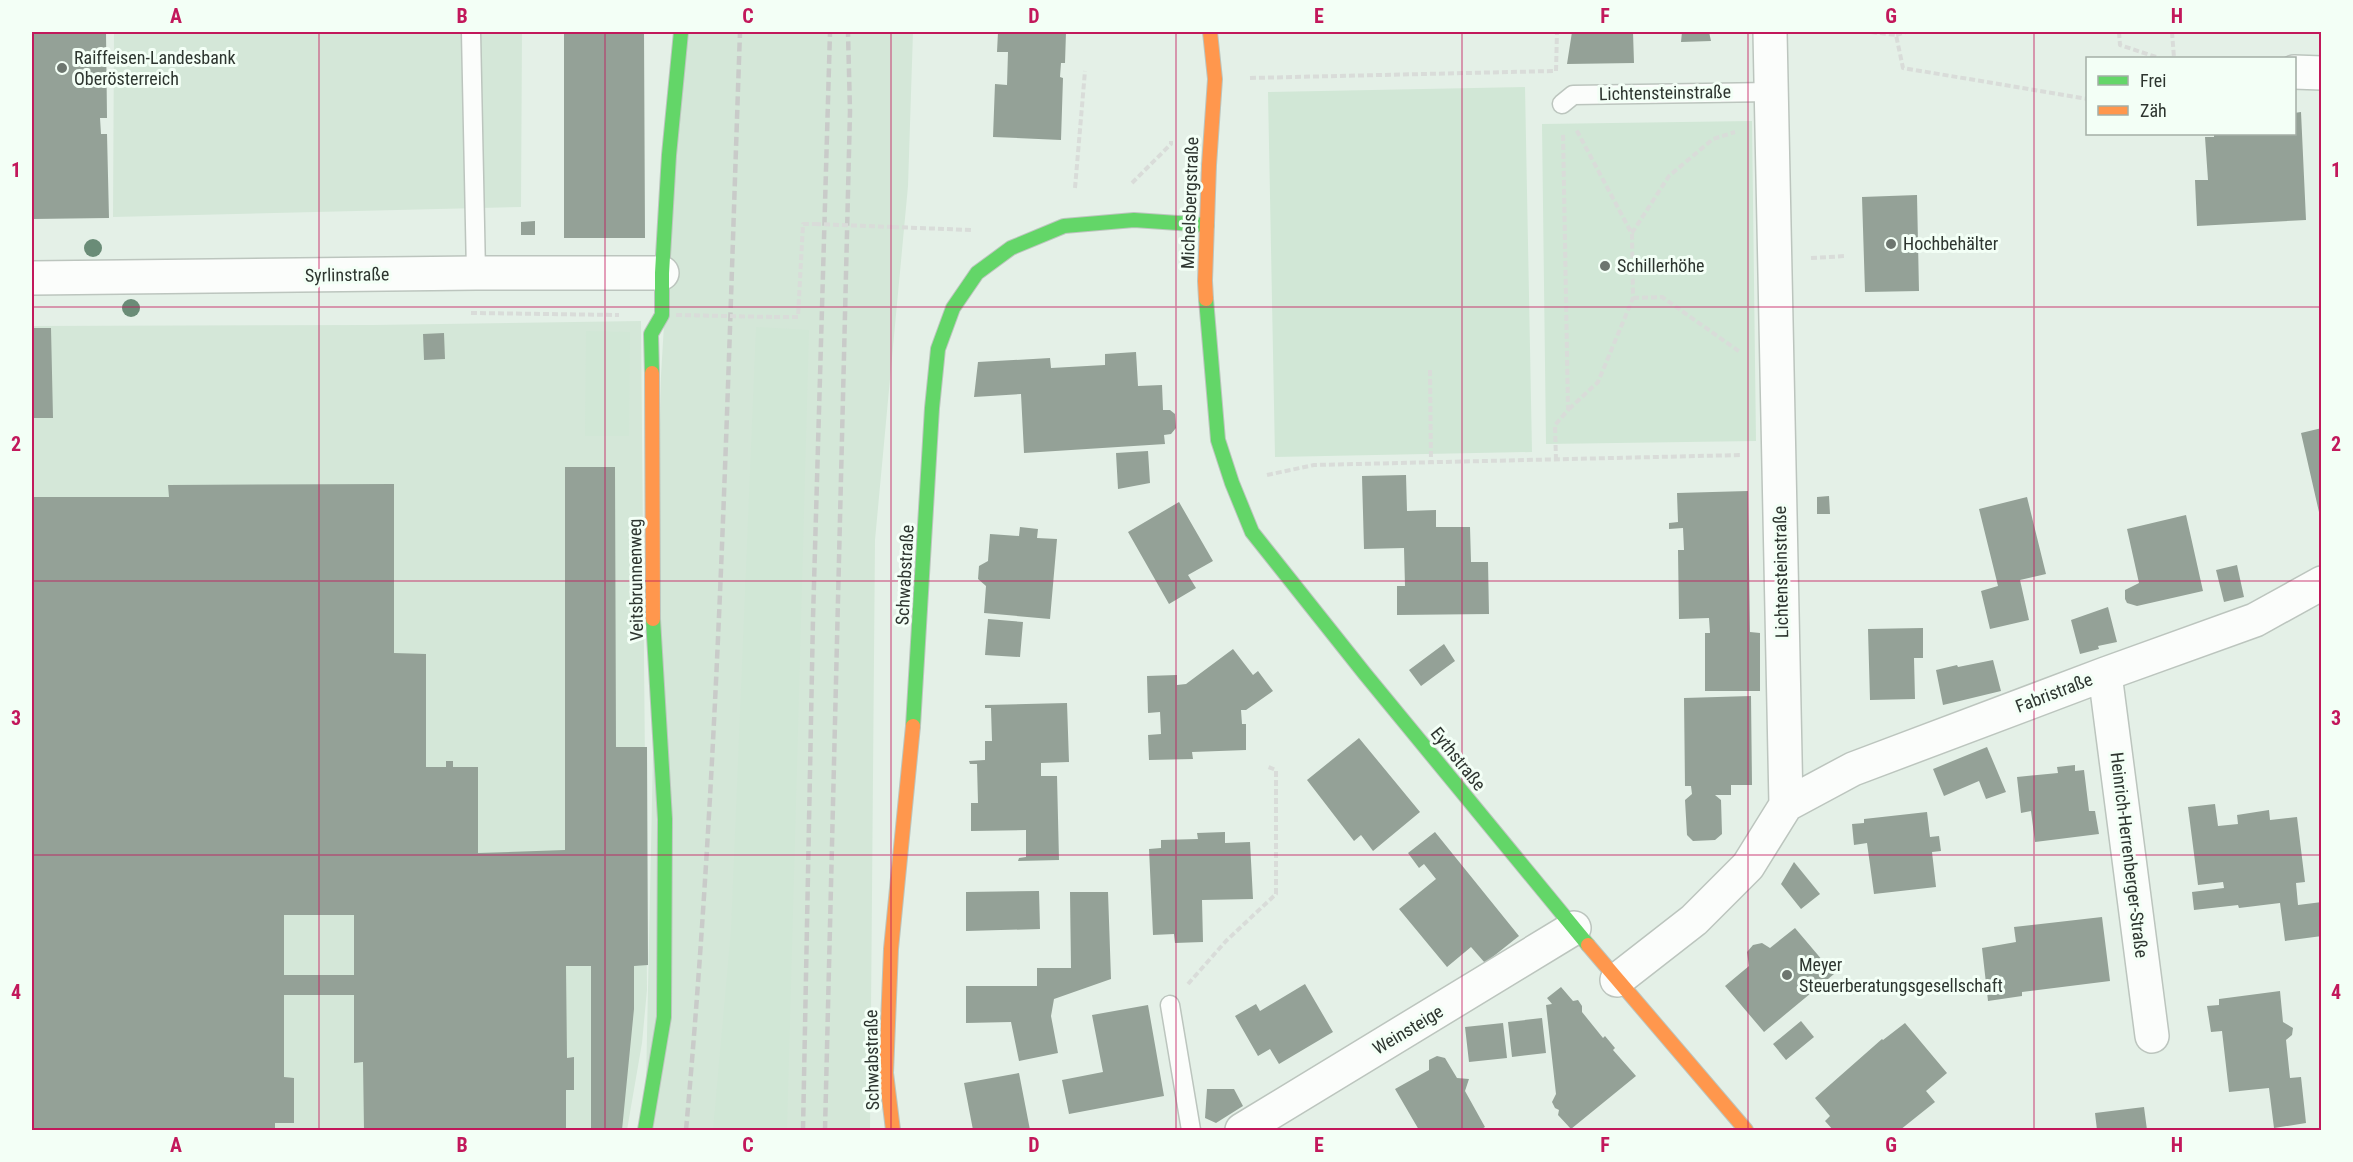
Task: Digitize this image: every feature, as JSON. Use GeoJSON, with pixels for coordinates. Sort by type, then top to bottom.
{"type":"FeatureCollection","features":[{"type":"Feature","properties":{"kind":"street","name":"Veitsbrunnenweg"},"geometry":{"type":"LineString","coordinates":[[645,1131],[664,1017],[665,819],[653,617],[654,433],[651,334],[662,315],[662,273],[681,32]]}},
{"type":"Feature","properties":{"kind":"street","name":"Michelsbergstraße"},"geometry":{"type":"LineString","coordinates":[[1210,32],[1215,79],[1205,280],[1212,375]]}},
{"type":"Feature","properties":{"kind":"street","name":"Lichtensteinstraße"},"geometry":{"type":"LineString","coordinates":[[1770,32],[1786,805]]}},
{"type":"Feature","properties":{"kind":"street"},"geometry":{"type":"LineString","coordinates":[[2296,72],[2322,74]]}},
{"type":"Feature","properties":{"kind":"street","name":"Schwabstraße"},"geometry":{"type":"LineString","coordinates":[[893,1131],[886,1072],[891,949],[917,681],[931,419],[938,349],[953,308],[976,273],[1011,248],[1064,226],[1134,220],[1208,225]]}},
{"type":"Feature","properties":{"kind":"street","name":"Syrlinstraße"},"geometry":{"type":"LineString","coordinates":[[32,278],[662,273]]}},
{"type":"Feature","properties":{"kind":"street","name":"Eythstraße"},"geometry":{"type":"LineString","coordinates":[[1212,375],[1218,440],[1252,532],[1365,674],[1574,928],[1746,1131]]}},
{"type":"Feature","properties":{"kind":"street","name":"Fabristraße"},"geometry":{"type":"LineString","coordinates":[[1786,805],[1852,770],[2255,620],[2322,583]]}},
{"type":"Feature","properties":{"kind":"street","name":"Heinrich-Herrenberger-Straße"},"geometry":{"type":"LineString","coordinates":[[2105,674],[2152,1036]]}},
{"type":"Feature","properties":{"kind":"street"},"geometry":{"type":"LineString","coordinates":[[1617,980],[1694,920],[1748,866],[1786,805]]}},
{"type":"Feature","properties":{"kind":"street","name":"Weinsteige"},"geometry":{"type":"LineString","coordinates":[[1242,1131],[1574,928]]}},
{"type":"Feature","properties":{"kind":"lane"},"geometry":{"type":"LineString","coordinates":[[471,32],[476,273]]}},
{"type":"Feature","properties":{"kind":"lane","name":"Lichtensteinstraße"},"geometry":{"type":"LineString","coordinates":[[1568,99],[1772,105]]}},
{"type":"Feature","properties":{"kind":"lane"},"geometry":{"type":"LineString","coordinates":[[1170,1005],[1191,1131]]}},
{"type":"Feature","properties":{"kind":"path"},"geometry":{"type":"LineString","coordinates":[[1556,460],[1555,425],[1598,382],[1633,298],[1632,234],[1556,71],[1557,32]]}},
{"type":"Feature","properties":{"kind":"path"},"geometry":{"type":"LineString","coordinates":[[1871,32],[1896,36],[1906,32]]}},
{"type":"Feature","properties":{"kind":"path"},"geometry":{"type":"LineString","coordinates":[[2119,32],[2120,45],[2156,57]]}},
{"type":"Feature","properties":{"kind":"path"},"geometry":{"type":"LineString","coordinates":[[2172,32],[2174,57]]}},
{"type":"Feature","properties":{"kind":"path"},"geometry":{"type":"LineString","coordinates":[[1896,36],[1903,68],[2086,99]]}},
{"type":"Feature","properties":{"kind":"path"},"geometry":{"type":"LineString","coordinates":[[1075,193],[1085,71]]}},
{"type":"Feature","properties":{"kind":"path"},"geometry":{"type":"LineString","coordinates":[[1260,78],[1556,71]]}},
{"type":"Feature","properties":{"kind":"path"},"geometry":{"type":"LineString","coordinates":[[1568,99],[1568,410]]}},
{"type":"Feature","properties":{"kind":"path"},"geometry":{"type":"LineString","coordinates":[[1632,234],[1669,176],[1713,139],[1772,105]]}},
{"type":"Feature","properties":{"kind":"path"},"geometry":{"type":"LineString","coordinates":[[676,315],[798,317],[803,224],[976,230]]}},
{"type":"Feature","properties":{"kind":"path"},"geometry":{"type":"LineString","coordinates":[[1633,298],[1662,297],[1777,378]]}},
{"type":"Feature","properties":{"kind":"path"},"geometry":{"type":"LineString","coordinates":[[1430,370],[1431,463]]}},
{"type":"Feature","properties":{"kind":"path"},"geometry":{"type":"LineString","coordinates":[[1232,483],[1314,465],[1778,454]]}},
{"type":"Feature","properties":{"kind":"path"},"geometry":{"type":"LineString","coordinates":[[1170,1005],[1226,941],[1276,894],[1276,770],[1266,766]]}},
{"type":"Feature","properties":{"kind":"shaded area"},"geometry":{"type":"Polygon","coordinates":[[[114,32],[522,32],[521,207],[113,217],[114,32]]]}},
{"type":"Feature","properties":{"kind":"shaded area"},"geometry":{"type":"Polygon","coordinates":[[[681,32],[913,32],[908,186],[875,540],[870,1130],[645,1130],[661,376],[681,32]]]}},
{"type":"Feature","properties":{"kind":"shaded area"},"geometry":{"type":"Polygon","coordinates":[[[1525,87],[1532,452],[1275,457],[1268,92],[1525,87]]]}},
{"type":"Feature","properties":{"kind":"shaded area"},"geometry":{"type":"Polygon","coordinates":[[[1752,121],[1756,441],[1546,444],[1542,124],[1752,121]]]}},
{"type":"Feature","properties":{"kind":"shaded area"},"geometry":{"type":"Polygon","coordinates":[[[641,321],[647,990],[642,1043],[627,1130],[32,1130],[32,326],[641,321]]]}},
{"type":"Feature","properties":{"kind":"shaded area"},"geometry":{"type":"Polygon","coordinates":[[[756,327],[809,330],[787,1130],[713,1130],[731,930],[756,327]]]}},
{"type":"Feature","properties":{"kind":"shaded area"},"geometry":{"type":"Polygon","coordinates":[[[586,331],[630,332],[629,436],[585,436],[586,331]]]}},
{"type":"Feature","properties":{"kind":"building"},"geometry":{"type":"Polygon","coordinates":[[[32,32],[106,32],[107,118],[100,118],[101,134],[107,134],[109,218],[32,219],[32,32]]]}},
{"type":"Feature","properties":{"kind":"building"},"geometry":{"type":"Polygon","coordinates":[[[564,32],[644,32],[645,238],[564,238],[564,32]]]}},
{"type":"Feature","properties":{"kind":"building"},"geometry":{"type":"Polygon","coordinates":[[[998,32],[1066,32],[1065,63],[1061,63],[1060,77],[1063,78],[1061,140],[993,137],[995,84],[1007,85],[1008,52],[997,52],[998,32]]]}},
{"type":"Feature","properties":{"kind":"building"},"geometry":{"type":"Polygon","coordinates":[[[1508,32],[1526,32],[1526,34],[1508,34],[1508,32]]]}},
{"type":"Feature","properties":{"kind":"building"},"geometry":{"type":"Polygon","coordinates":[[[1572,32],[1633,32],[1634,63],[1567,64],[1572,32]]]}},
{"type":"Feature","properties":{"kind":"building"},"geometry":{"type":"Polygon","coordinates":[[[1682,32],[1709,32],[1711,41],[1681,42],[1682,32]]]}},
{"type":"Feature","properties":{"kind":"building"},"geometry":{"type":"Polygon","coordinates":[[[2301,112],[2306,220],[2197,226],[2195,180],[2208,180],[2205,137],[2214,137],[2214,135],[2296,135],[2296,113],[2301,112]]]}},
{"type":"Feature","properties":{"kind":"building","name":"Hochbehälter"},"geometry":{"type":"Polygon","coordinates":[[[1917,195],[1919,291],[1865,292],[1862,197],[1917,195]]]}},
{"type":"Feature","properties":{"kind":"building"},"geometry":{"type":"Polygon","coordinates":[[[535,221],[535,235],[521,235],[521,222],[535,221]]]}},
{"type":"Feature","properties":{"kind":"building"},"geometry":{"type":"Polygon","coordinates":[[[32,328],[51,328],[53,418],[32,418],[32,328]]]}},
{"type":"Feature","properties":{"kind":"building"},"geometry":{"type":"Polygon","coordinates":[[[444,333],[445,359],[424,360],[423,334],[444,333]]]}},
{"type":"Feature","properties":{"kind":"building"},"geometry":{"type":"Polygon","coordinates":[[[1136,352],[1138,386],[1162,385],[1163,410],[1170,410],[1175,414],[1176,428],[1171,434],[1164,435],[1165,444],[1024,453],[1021,394],[974,397],[978,362],[1050,358],[1051,368],[1105,365],[1105,354],[1136,352]]]}},
{"type":"Feature","properties":{"kind":"building"},"geometry":{"type":"Polygon","coordinates":[[[2322,428],[2322,511],[2319,512],[2301,433],[2322,428]]]}},
{"type":"Feature","properties":{"kind":"building"},"geometry":{"type":"Polygon","coordinates":[[[1148,451],[1150,483],[1118,489],[1116,453],[1148,451]]]}},
{"type":"Feature","properties":{"kind":"building"},"geometry":{"type":"Polygon","coordinates":[[[565,467],[615,467],[616,747],[647,747],[648,965],[634,966],[634,1009],[622,1130],[591,1130],[591,966],[566,966],[567,1058],[574,1057],[574,1090],[566,1090],[566,1130],[364,1130],[363,1062],[354,1063],[354,995],[284,995],[284,1077],[294,1078],[294,1123],[275,1123],[275,1128],[32,1130],[32,497],[169,497],[168,485],[394,484],[394,653],[426,654],[426,767],[446,767],[446,761],[453,761],[453,767],[478,767],[478,853],[565,850],[565,467]],[[284,915],[284,975],[354,975],[354,915],[284,915]]]}},
{"type":"Feature","properties":{"kind":"building"},"geometry":{"type":"Polygon","coordinates":[[[1406,475],[1407,511],[1436,510],[1436,527],[1470,527],[1471,562],[1488,562],[1489,614],[1397,615],[1397,586],[1405,586],[1404,548],[1364,549],[1362,476],[1406,475]]]}},
{"type":"Feature","properties":{"kind":"building"},"geometry":{"type":"Polygon","coordinates":[[[1748,491],[1750,632],[1760,633],[1760,691],[1705,691],[1705,633],[1710,633],[1709,618],[1679,619],[1678,550],[1684,550],[1683,528],[1669,529],[1669,523],[1678,522],[1677,493],[1748,491]]]}},
{"type":"Feature","properties":{"kind":"building"},"geometry":{"type":"Polygon","coordinates":[[[1829,496],[1830,514],[1817,514],[1817,497],[1829,496]]]}},
{"type":"Feature","properties":{"kind":"building"},"geometry":{"type":"Polygon","coordinates":[[[2027,497],[2046,574],[2020,580],[2029,620],[1990,629],[1981,591],[1998,586],[1979,509],[2027,497]]]}},
{"type":"Feature","properties":{"kind":"building"},"geometry":{"type":"Polygon","coordinates":[[[1179,502],[1213,561],[1188,575],[1196,588],[1169,604],[1128,532],[1179,502]]]}},
{"type":"Feature","properties":{"kind":"building"},"geometry":{"type":"Polygon","coordinates":[[[2186,515],[2203,591],[2137,606],[2127,603],[2125,590],[2139,583],[2127,529],[2186,515]]]}},
{"type":"Feature","properties":{"kind":"building"},"geometry":{"type":"Polygon","coordinates":[[[1020,527],[1038,529],[1037,538],[1057,539],[1050,619],[984,613],[986,586],[978,579],[979,566],[988,561],[990,534],[1019,536],[1020,527]]]}},
{"type":"Feature","properties":{"kind":"building"},"geometry":{"type":"Polygon","coordinates":[[[2237,565],[2244,597],[2224,602],[2216,570],[2237,565]]]}},
{"type":"Feature","properties":{"kind":"building"},"geometry":{"type":"Polygon","coordinates":[[[2108,607],[2117,642],[2098,646],[2099,649],[2080,654],[2071,620],[2108,607]]]}},
{"type":"Feature","properties":{"kind":"building"},"geometry":{"type":"Polygon","coordinates":[[[988,619],[1023,622],[1020,657],[985,655],[988,619]]]}},
{"type":"Feature","properties":{"kind":"building"},"geometry":{"type":"Polygon","coordinates":[[[1923,628],[1923,658],[1914,658],[1915,699],[1870,700],[1868,629],[1923,628]]]}},
{"type":"Feature","properties":{"kind":"building"},"geometry":{"type":"Polygon","coordinates":[[[1444,644],[1455,661],[1421,686],[1409,670],[1444,644]]]}},
{"type":"Feature","properties":{"kind":"building"},"geometry":{"type":"Polygon","coordinates":[[[1233,649],[1253,675],[1258,671],[1273,691],[1246,710],[1241,710],[1242,724],[1246,724],[1246,750],[1192,752],[1193,759],[1149,760],[1148,735],[1161,734],[1160,712],[1148,713],[1147,676],[1177,675],[1177,685],[1186,684],[1233,649]]]}},
{"type":"Feature","properties":{"kind":"building"},"geometry":{"type":"Polygon","coordinates":[[[1993,660],[2001,691],[1943,705],[1936,670],[1993,660]]]}},
{"type":"Feature","properties":{"kind":"building"},"geometry":{"type":"Polygon","coordinates":[[[1751,696],[1752,785],[1731,785],[1731,795],[1715,795],[1721,800],[1722,834],[1715,840],[1693,841],[1687,835],[1685,800],[1692,794],[1691,786],[1685,786],[1684,698],[1751,696]]]}},
{"type":"Feature","properties":{"kind":"building"},"geometry":{"type":"Polygon","coordinates":[[[1067,703],[1069,762],[1041,763],[1041,776],[1057,776],[1059,860],[1018,861],[1019,858],[1026,857],[1026,830],[971,831],[971,803],[978,803],[977,764],[970,764],[969,761],[985,760],[985,741],[992,741],[991,708],[985,708],[985,705],[1067,703]]]}},
{"type":"Feature","properties":{"kind":"building"},"geometry":{"type":"Polygon","coordinates":[[[1359,738],[1420,812],[1373,851],[1361,835],[1354,841],[1307,780],[1359,738]]]}},
{"type":"Feature","properties":{"kind":"building"},"geometry":{"type":"Polygon","coordinates":[[[1987,747],[2006,792],[1986,799],[1979,781],[1944,796],[1933,769],[1987,747]]]}},
{"type":"Feature","properties":{"kind":"building"},"geometry":{"type":"Polygon","coordinates":[[[2075,765],[2075,771],[2084,770],[2089,811],[2095,811],[2099,834],[2035,842],[2031,811],[2021,813],[2017,777],[2058,773],[2057,767],[2075,765]]]}},
{"type":"Feature","properties":{"kind":"building"},"geometry":{"type":"Polygon","coordinates":[[[2215,804],[2218,826],[2238,824],[2237,815],[2269,810],[2270,820],[2297,817],[2305,882],[2296,883],[2298,905],[2322,902],[2322,936],[2285,941],[2280,903],[2194,910],[2192,892],[2224,888],[2223,882],[2198,885],[2188,807],[2215,804]]]}},
{"type":"Feature","properties":{"kind":"building"},"geometry":{"type":"Polygon","coordinates":[[[1927,812],[1930,837],[1939,836],[1941,851],[1932,852],[1936,887],[1874,894],[1867,843],[1854,845],[1852,824],[1864,823],[1864,819],[1927,812]]]}},
{"type":"Feature","properties":{"kind":"building"},"geometry":{"type":"Polygon","coordinates":[[[1225,832],[1225,843],[1250,842],[1253,899],[1202,900],[1203,942],[1175,943],[1174,934],[1153,935],[1149,849],[1161,848],[1161,840],[1198,839],[1197,833],[1225,832]]]}},
{"type":"Feature","properties":{"kind":"building"},"geometry":{"type":"Polygon","coordinates":[[[1435,832],[1519,936],[1485,963],[1471,947],[1447,967],[1399,909],[1436,879],[1424,864],[1419,868],[1408,853],[1435,832]]]}},
{"type":"Feature","properties":{"kind":"building"},"geometry":{"type":"Polygon","coordinates":[[[1794,862],[1820,894],[1801,909],[1781,884],[1794,862]]]}},
{"type":"Feature","properties":{"kind":"building"},"geometry":{"type":"Polygon","coordinates":[[[1039,891],[1040,929],[966,931],[966,892],[1039,891]]]}},
{"type":"Feature","properties":{"kind":"building"},"geometry":{"type":"Polygon","coordinates":[[[1070,892],[1108,892],[1111,979],[1054,999],[1051,1016],[1058,1053],[1019,1061],[1011,1022],[966,1023],[966,986],[1037,986],[1037,968],[1071,968],[1070,892]]]}},
{"type":"Feature","properties":{"kind":"building"},"geometry":{"type":"Polygon","coordinates":[[[2102,917],[2110,981],[2022,992],[2022,996],[1988,1001],[1982,948],[2016,942],[2014,927],[2102,917]]]}},
{"type":"Feature","properties":{"kind":"building"},"geometry":{"type":"Polygon","coordinates":[[[1795,928],[1834,974],[1764,1032],[1725,986],[1749,966],[1747,952],[1753,945],[1762,943],[1770,948],[1795,928]]]}},
{"type":"Feature","properties":{"kind":"building"},"geometry":{"type":"Polygon","coordinates":[[[1305,984],[1333,1032],[1279,1064],[1270,1049],[1258,1056],[1235,1016],[1256,1004],[1260,1011],[1305,984]]]}},
{"type":"Feature","properties":{"kind":"building"},"geometry":{"type":"Polygon","coordinates":[[[1561,987],[1573,1001],[1578,1000],[1582,1006],[1582,1012],[1603,1038],[1605,1036],[1615,1048],[1613,1050],[1636,1076],[1571,1129],[1558,1115],[1559,1110],[1552,1102],[1556,1094],[1546,1005],[1552,1004],[1547,998],[1561,987]]]}},
{"type":"Feature","properties":{"kind":"building"},"geometry":{"type":"Polygon","coordinates":[[[2280,991],[2283,1022],[2293,1028],[2292,1035],[2286,1040],[2290,1078],[2301,1077],[2306,1123],[2274,1128],[2269,1088],[2229,1092],[2222,1031],[2211,1032],[2207,1006],[2219,1005],[2219,999],[2280,991]]]}},
{"type":"Feature","properties":{"kind":"building"},"geometry":{"type":"Polygon","coordinates":[[[1148,1005],[1164,1096],[1069,1114],[1062,1080],[1103,1072],[1092,1015],[1148,1005]]]}},
{"type":"Feature","properties":{"kind":"building"},"geometry":{"type":"Polygon","coordinates":[[[1542,1018],[1546,1053],[1512,1057],[1508,1022],[1542,1018]]]}},
{"type":"Feature","properties":{"kind":"building"},"geometry":{"type":"Polygon","coordinates":[[[1801,1021],[1814,1037],[1786,1060],[1773,1044],[1801,1021]]]}},
{"type":"Feature","properties":{"kind":"building"},"geometry":{"type":"Polygon","coordinates":[[[1503,1023],[1507,1058],[1469,1062],[1465,1027],[1503,1023]]]}},
{"type":"Feature","properties":{"kind":"building"},"geometry":{"type":"Polygon","coordinates":[[[1905,1023],[1947,1073],[1926,1091],[1935,1102],[1900,1130],[1833,1130],[1825,1121],[1830,1116],[1815,1098],[1882,1039],[1905,1023]]]}},
{"type":"Feature","properties":{"kind":"building"},"geometry":{"type":"Polygon","coordinates":[[[1437,1056],[1445,1058],[1457,1078],[1469,1079],[1465,1091],[1485,1127],[1480,1130],[1419,1130],[1395,1089],[1429,1070],[1429,1060],[1437,1056]]]}},
{"type":"Feature","properties":{"kind":"building"},"geometry":{"type":"Polygon","coordinates":[[[1019,1073],[1030,1130],[973,1130],[964,1083],[1019,1073]]]}},
{"type":"Feature","properties":{"kind":"building"},"geometry":{"type":"Polygon","coordinates":[[[1207,1089],[1234,1089],[1243,1106],[1216,1123],[1205,1118],[1207,1089]]]}},
{"type":"Feature","properties":{"kind":"building"},"geometry":{"type":"Polygon","coordinates":[[[2144,1107],[2147,1130],[2097,1130],[2095,1113],[2144,1107]]]}},
{"type":"Feature","properties":{"kind":"railway"},"geometry":{"type":"LineString","coordinates":[[686,1130],[707,856],[714,719],[740,32]]}},
{"type":"Feature","properties":{"kind":"railway"},"geometry":{"type":"LineString","coordinates":[[803,1130],[813,618],[830,32]]}},
{"type":"Feature","properties":{"kind":"railway"},"geometry":{"type":"LineString","coordinates":[[825,1130],[850,111],[848,32]]}},
{"type":"Feature","properties":{"kind":"traffic: fast"},"geometry":{"type":"LineString","coordinates":[[652,373],[651,334],[662,315],[662,273],[669,155],[681,32]]}},
{"type":"Feature","properties":{"kind":"traffic: fast"},"geometry":{"type":"LineString","coordinates":[[913,726],[932,408],[938,349],[953,308],[977,273],[1011,248],[1064,226],[1134,220],[1207,225]]}},
{"type":"Feature","properties":{"kind":"traffic: fast"},"geometry":{"type":"LineString","coordinates":[[1206,299],[1218,440],[1252,532],[1365,674],[1588,945]]}},
{"type":"Feature","properties":{"kind":"traffic: fast"},"geometry":{"type":"LineString","coordinates":[[645,1130],[664,1017],[665,819],[653,619]]}},
{"type":"Feature","properties":{"kind":"traffic: slow"},"geometry":{"type":"LineString","coordinates":[[1206,299],[1209,165],[1215,79],[1210,32]]}},
{"type":"Feature","properties":{"kind":"traffic: slow"},"geometry":{"type":"LineString","coordinates":[[652,373],[653,619]]}},
{"type":"Feature","properties":{"kind":"traffic: slow"},"geometry":{"type":"LineString","coordinates":[[893,1130],[886,1073],[891,949],[913,726]]}},
{"type":"Feature","properties":{"kind":"traffic: slow"},"geometry":{"type":"LineString","coordinates":[[1588,945],[1746,1130]]}},
{"type":"Feature","properties":{"kind":"place","name":"Raiffeisen-Landesbank Oberösterreich"},"geometry":{"type":"Point","coordinates":[62,68]}},
{"type":"Feature","properties":{"kind":"place","name":"Hochbehälter"},"geometry":{"type":"Point","coordinates":[1891,244]}},
{"type":"Feature","properties":{"kind":"place","name":"Schillerhöhe"},"geometry":{"type":"Point","coordinates":[1605,266]}},
{"type":"Feature","properties":{"kind":"place","name":"Meyer Steuerberatungsgesellschaft"},"geometry":{"type":"Point","coordinates":[1787,975]}}]}
